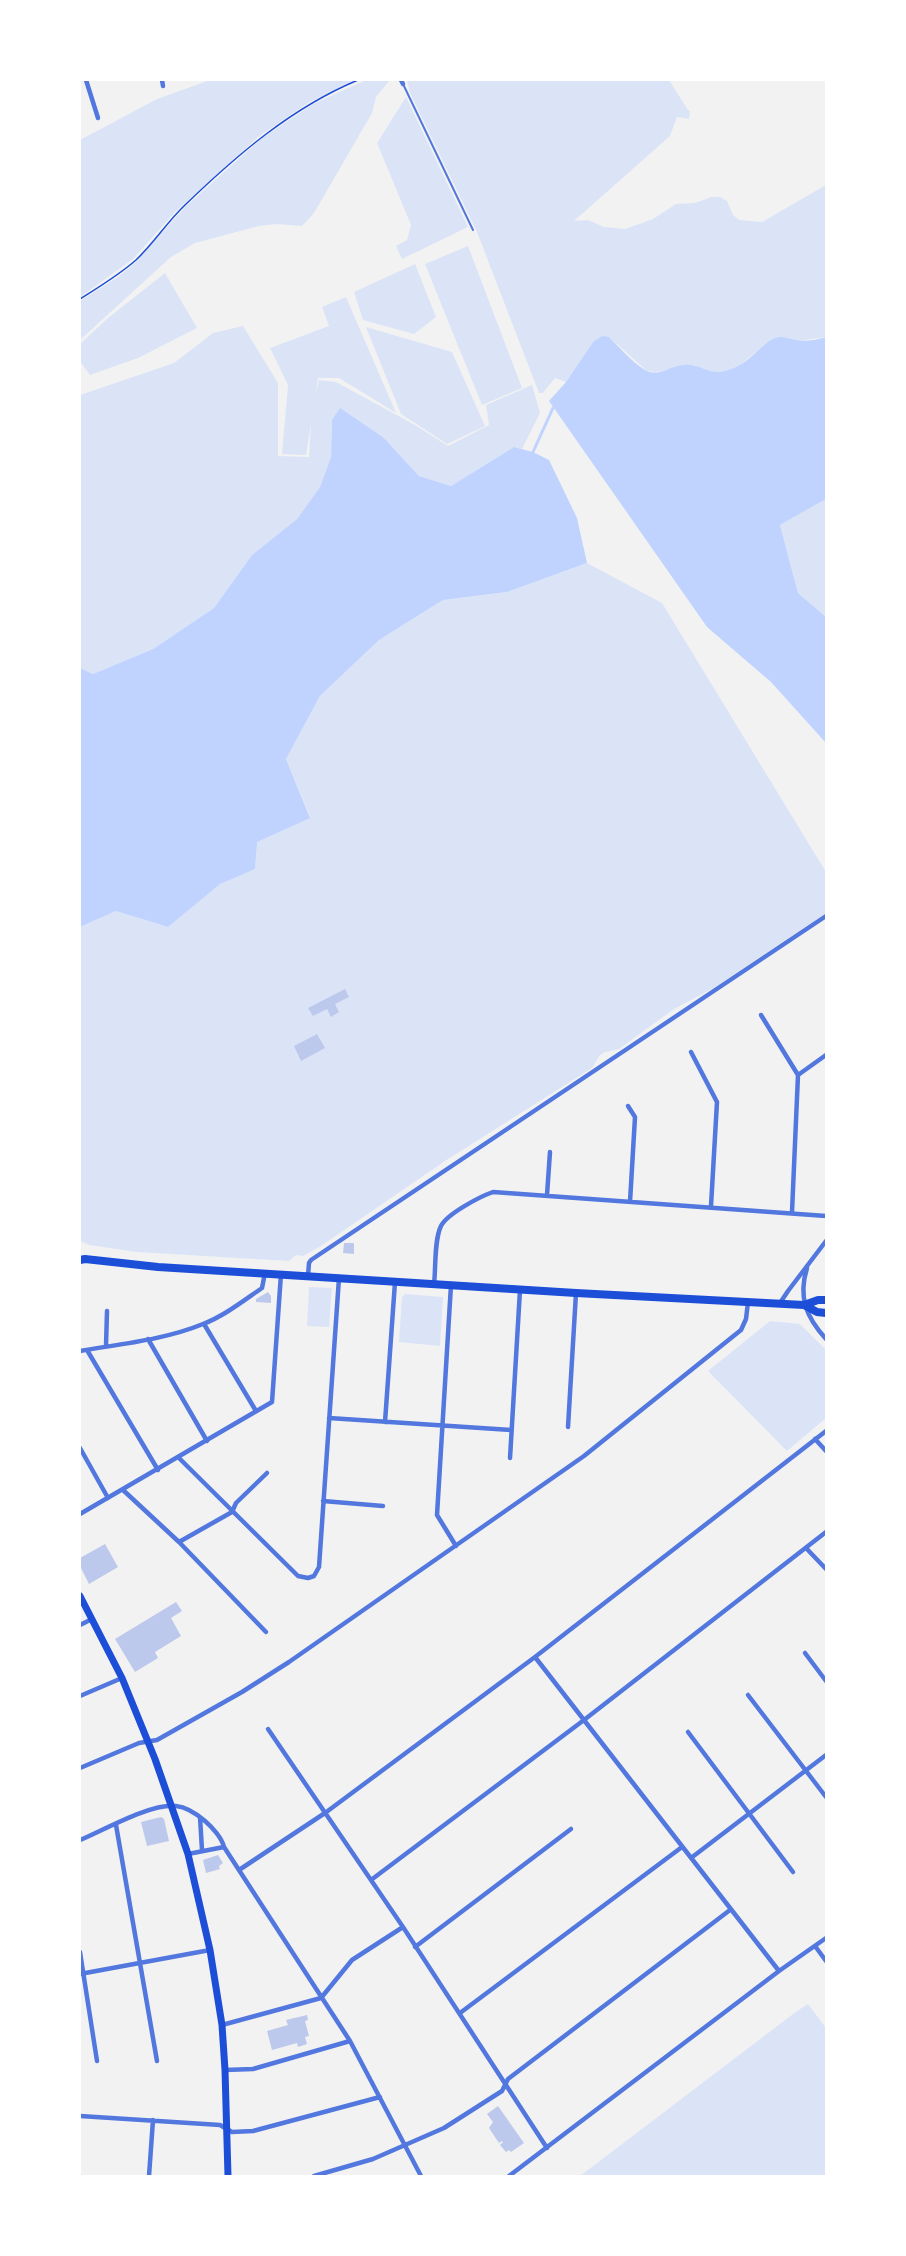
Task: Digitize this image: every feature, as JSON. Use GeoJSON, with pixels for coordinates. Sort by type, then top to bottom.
{"type":"FeatureCollection","features":[{"type":"Feature","properties":{"kind":"highway"},"geometry":{"type":"LineString","coordinates":[[81,1258],[158,1267],[520,1290],[804,1305],[826,1300]]}},
{"type":"Feature","properties":{"kind":"highway"},"geometry":{"type":"LineString","coordinates":[[804,1305],[817,1312],[826,1313]]}},
{"type":"Feature","properties":{"kind":"main road"},"geometry":{"type":"LineString","coordinates":[[80,1596],[122,1678],[172,1806],[188,1854],[210,1950],[222,2025],[228,2176]]}},
{"type":"Feature","properties":{"kind":"street"},"geometry":{"type":"LineString","coordinates":[[86,80],[98,118]]}},
{"type":"Feature","properties":{"kind":"street"},"geometry":{"type":"LineString","coordinates":[[162,80],[164,86]]}},
{"type":"Feature","properties":{"kind":"street"},"geometry":{"type":"LineString","coordinates":[[308,1276],[311,1260],[826,916]]}},
{"type":"Feature","properties":{"kind":"street"},"geometry":{"type":"LineString","coordinates":[[761,1015],[798,1075],[792,1212]]}},
{"type":"Feature","properties":{"kind":"street"},"geometry":{"type":"LineString","coordinates":[[691,1052],[717,1102],[711,1206]]}},
{"type":"Feature","properties":{"kind":"street"},"geometry":{"type":"LineString","coordinates":[[798,1075],[826,1055]]}},
{"type":"Feature","properties":{"kind":"street"},"geometry":{"type":"LineString","coordinates":[[628,1106],[635,1117],[630,1202]]}},
{"type":"Feature","properties":{"kind":"street"},"geometry":{"type":"LineString","coordinates":[[547,1195],[550,1152]]}},
{"type":"Feature","properties":{"kind":"street"},"geometry":{"type":"LineString","coordinates":[[434,1284],[439,1232],[442,1224],[450,1216],[493,1192],[826,1215]]}},
{"type":"Feature","properties":{"kind":"street"},"geometry":{"type":"LineString","coordinates":[[780,1304],[826,1241]]}},
{"type":"Feature","properties":{"kind":"street"},"geometry":{"type":"LineString","coordinates":[[807,1268],[802,1283],[804,1305],[818,1330],[826,1339]]}},
{"type":"Feature","properties":{"kind":"street"},"geometry":{"type":"LineString","coordinates":[[80,1351],[148,1339],[204,1324],[222,1315],[262,1288],[265,1273]]}},
{"type":"Feature","properties":{"kind":"street"},"geometry":{"type":"LineString","coordinates":[[80,1514],[272,1402],[282,1274]]}},
{"type":"Feature","properties":{"kind":"street"},"geometry":{"type":"LineString","coordinates":[[178,1457],[298,1576],[304,1579],[312,1577],[319,1567],[339,1278]]}},
{"type":"Feature","properties":{"kind":"street"},"geometry":{"type":"LineString","coordinates":[[385,1422],[395,1282]]}},
{"type":"Feature","properties":{"kind":"street"},"geometry":{"type":"LineString","coordinates":[[451,1285],[437,1515],[456,1546]]}},
{"type":"Feature","properties":{"kind":"street"},"geometry":{"type":"LineString","coordinates":[[510,1458],[520,1290]]}},
{"type":"Feature","properties":{"kind":"street"},"geometry":{"type":"LineString","coordinates":[[568,1427],[576,1293]]}},
{"type":"Feature","properties":{"kind":"street"},"geometry":{"type":"LineString","coordinates":[[80,1768],[147,1741],[157,1740],[242,1692],[456,1546],[584,1456],[741,1330],[746,1319],[748,1302]]}},
{"type":"Feature","properties":{"kind":"street"},"geometry":{"type":"LineString","coordinates":[[106,1346],[107,1311]]}},
{"type":"Feature","properties":{"kind":"street"},"geometry":{"type":"LineString","coordinates":[[204,1324],[256,1411]]}},
{"type":"Feature","properties":{"kind":"street"},"geometry":{"type":"LineString","coordinates":[[148,1339],[207,1441]]}},
{"type":"Feature","properties":{"kind":"street"},"geometry":{"type":"LineString","coordinates":[[87,1350],[158,1470]]}},
{"type":"Feature","properties":{"kind":"street"},"geometry":{"type":"LineString","coordinates":[[329,1418],[511,1430]]}},
{"type":"Feature","properties":{"kind":"street"},"geometry":{"type":"LineString","coordinates":[[239,1870],[326,1813],[535,1657],[826,1431]]}},
{"type":"Feature","properties":{"kind":"street"},"geometry":{"type":"LineString","coordinates":[[816,1439],[826,1451]]}},
{"type":"Feature","properties":{"kind":"street"},"geometry":{"type":"LineString","coordinates":[[80,1448],[108,1498]]}},
{"type":"Feature","properties":{"kind":"street"},"geometry":{"type":"LineString","coordinates":[[179,1542],[232,1512],[236,1503],[267,1473]]}},
{"type":"Feature","properties":{"kind":"street"},"geometry":{"type":"LineString","coordinates":[[123,1490],[179,1542],[266,1632]]}},
{"type":"Feature","properties":{"kind":"street"},"geometry":{"type":"LineString","coordinates":[[323,1501],[383,1506]]}},
{"type":"Feature","properties":{"kind":"street"},"geometry":{"type":"LineString","coordinates":[[371,1880],[584,1720],[826,1532]]}},
{"type":"Feature","properties":{"kind":"street"},"geometry":{"type":"LineString","coordinates":[[806,1548],[826,1569]]}},
{"type":"Feature","properties":{"kind":"street"},"geometry":{"type":"LineString","coordinates":[[80,1625],[92,1619]]}},
{"type":"Feature","properties":{"kind":"street"},"geometry":{"type":"LineString","coordinates":[[805,1653],[826,1681]]}},
{"type":"Feature","properties":{"kind":"street"},"geometry":{"type":"LineString","coordinates":[[535,1657],[779,1971]]}},
{"type":"Feature","properties":{"kind":"street"},"geometry":{"type":"LineString","coordinates":[[80,1696],[122,1678]]}},
{"type":"Feature","properties":{"kind":"street"},"geometry":{"type":"LineString","coordinates":[[748,1695],[826,1797]]}},
{"type":"Feature","properties":{"kind":"street"},"geometry":{"type":"LineString","coordinates":[[268,1730],[403,1927],[547,2148]]}},
{"type":"Feature","properties":{"kind":"street"},"geometry":{"type":"LineString","coordinates":[[688,1732],[793,1872]]}},
{"type":"Feature","properties":{"kind":"street"},"geometry":{"type":"LineString","coordinates":[[691,1858],[826,1755]]}},
{"type":"Feature","properties":{"kind":"street"},"geometry":{"type":"LineString","coordinates":[[80,1840],[152,1809],[172,1806],[180,1806],[200,1817],[214,1830],[350,2041],[421,2176]]}},
{"type":"Feature","properties":{"kind":"street"},"geometry":{"type":"LineString","coordinates":[[200,1817],[202,1851]]}},
{"type":"Feature","properties":{"kind":"street"},"geometry":{"type":"LineString","coordinates":[[116,1825],[157,2061]]}},
{"type":"Feature","properties":{"kind":"street"},"geometry":{"type":"LineString","coordinates":[[415,1947],[571,1829]]}},
{"type":"Feature","properties":{"kind":"street"},"geometry":{"type":"LineString","coordinates":[[188,1854],[224,1847]]}},
{"type":"Feature","properties":{"kind":"street"},"geometry":{"type":"LineString","coordinates":[[460,2013],[682,1847]]}},
{"type":"Feature","properties":{"kind":"street"},"geometry":{"type":"LineString","coordinates":[[314,2176],[373,2159],[459,2120],[502,2091],[507,2079],[730,1910]]}},
{"type":"Feature","properties":{"kind":"street"},"geometry":{"type":"LineString","coordinates":[[222,2025],[321,1998],[352,1960],[403,1927]]}},
{"type":"Feature","properties":{"kind":"street"},"geometry":{"type":"LineString","coordinates":[[509,2176],[779,1971],[826,1938]]}},
{"type":"Feature","properties":{"kind":"street"},"geometry":{"type":"LineString","coordinates":[[815,1946],[826,1961]]}},
{"type":"Feature","properties":{"kind":"street"},"geometry":{"type":"LineString","coordinates":[[81,1973],[210,1950]]}},
{"type":"Feature","properties":{"kind":"street"},"geometry":{"type":"LineString","coordinates":[[80,1952],[81,1973],[97,2061]]}},
{"type":"Feature","properties":{"kind":"street"},"geometry":{"type":"LineString","coordinates":[[225,2070],[253,2069],[350,2041]]}},
{"type":"Feature","properties":{"kind":"street"},"geometry":{"type":"LineString","coordinates":[[80,2116],[220,2125],[227,2130],[253,2131],[380,2097]]}},
{"type":"Feature","properties":{"kind":"street"},"geometry":{"type":"LineString","coordinates":[[149,2176],[153,2120]]}},
{"type":"Feature","properties":{"kind":"lane"},"geometry":{"type":"LineString","coordinates":[[402,82],[473,230]]}},
{"type":"Feature","properties":{"kind":"path"},"geometry":{"type":"LineString","coordinates":[[80,299],[113,278],[135,260],[176,214],[259,138],[329,92],[358,80]]}},
{"type":"Feature","properties":{"kind":"shaded area"},"geometry":{"type":"Polygon","coordinates":[[[210,80],[354,80],[308,103],[258,137],[176,211],[133,259],[80,297],[80,140],[157,99],[210,80]]]}},
{"type":"Feature","properties":{"kind":"shaded area"},"geometry":{"type":"Polygon","coordinates":[[[366,80],[390,80],[376,97],[372,113],[314,213],[302,226],[277,224],[259,226],[195,243],[171,257],[80,340],[80,301],[118,277],[136,262],[185,207],[262,138],[313,104],[366,80]]]}},
{"type":"Feature","properties":{"kind":"shaded area"},"geometry":{"type":"Polygon","coordinates":[[[407,80],[669,80],[690,111],[689,119],[677,117],[670,136],[574,221],[588,220],[604,227],[625,229],[653,219],[676,204],[695,203],[711,197],[720,197],[727,201],[733,215],[739,220],[762,222],[826,185],[826,337],[798,341],[781,337],[766,343],[744,362],[728,371],[717,373],[708,372],[694,365],[656,372],[647,371],[609,337],[593,342],[566,382],[555,378],[543,393],[539,393],[477,232],[410,93],[407,80]]]}},
{"type":"Feature","properties":{"kind":"shaded area"},"geometry":{"type":"Polygon","coordinates":[[[406,97],[468,227],[402,259],[396,246],[407,240],[411,225],[377,143],[406,97]]]}},
{"type":"Feature","properties":{"kind":"shaded area"},"geometry":{"type":"Polygon","coordinates":[[[468,246],[522,388],[482,405],[425,264],[468,246]]]}},
{"type":"Feature","properties":{"kind":"shaded area"},"geometry":{"type":"Polygon","coordinates":[[[415,264],[436,317],[414,334],[363,320],[354,292],[415,264]]]}},
{"type":"Feature","properties":{"kind":"shaded area"},"geometry":{"type":"Polygon","coordinates":[[[165,273],[197,328],[138,358],[90,375],[80,361],[80,344],[108,318],[165,273]]]}},
{"type":"Feature","properties":{"kind":"shaded area"},"geometry":{"type":"Polygon","coordinates":[[[346,297],[396,413],[339,378],[318,378],[316,394],[319,380],[336,382],[415,425],[448,446],[489,425],[486,405],[532,385],[540,413],[522,449],[514,447],[451,486],[419,476],[384,438],[332,420],[331,457],[320,487],[297,519],[252,555],[214,608],[153,649],[93,674],[80,668],[80,395],[174,363],[213,333],[243,326],[278,383],[278,456],[309,457],[311,424],[306,455],[282,454],[288,385],[270,348],[329,326],[322,307],[346,297]]]}},
{"type":"Feature","properties":{"kind":"shaded area"},"geometry":{"type":"Polygon","coordinates":[[[366,327],[452,352],[485,426],[447,444],[401,414],[366,327]]]}},
{"type":"Feature","properties":{"kind":"shaded area"},"geometry":{"type":"Polygon","coordinates":[[[826,499],[826,617],[798,593],[780,525],[826,499]]]}},
{"type":"Feature","properties":{"kind":"shaded area"},"geometry":{"type":"Polygon","coordinates":[[[587,563],[662,603],[826,872],[826,913],[712,989],[674,1009],[619,1049],[600,1055],[592,1068],[445,1161],[303,1256],[296,1255],[289,1261],[137,1252],[89,1245],[80,1241],[80,927],[116,911],[168,927],[220,883],[255,869],[256,842],[310,817],[286,759],[320,696],[379,640],[443,600],[507,592],[587,563]]]}},
{"type":"Feature","properties":{"kind":"shaded area"},"geometry":{"type":"Polygon","coordinates":[[[309,1287],[332,1288],[329,1327],[307,1326],[309,1287]]]}},
{"type":"Feature","properties":{"kind":"shaded area"},"geometry":{"type":"Polygon","coordinates":[[[405,1294],[443,1297],[440,1346],[399,1342],[402,1297],[405,1294]]]}},
{"type":"Feature","properties":{"kind":"shaded area"},"geometry":{"type":"Polygon","coordinates":[[[770,1321],[800,1324],[826,1350],[826,1418],[787,1451],[708,1371],[770,1321]]]}},
{"type":"Feature","properties":{"kind":"shaded area"},"geometry":{"type":"Polygon","coordinates":[[[808,2004],[826,2028],[826,2176],[580,2176],[797,2011],[808,2004]]]}},
{"type":"Feature","properties":{"kind":"water"},"geometry":{"type":"Polygon","coordinates":[[[602,336],[609,337],[642,368],[655,373],[687,365],[722,372],[748,360],[776,338],[806,341],[826,337],[826,499],[780,525],[798,593],[826,617],[826,743],[771,682],[707,627],[549,401],[566,382],[593,342],[602,336]]]}},
{"type":"Feature","properties":{"kind":"water"},"geometry":{"type":"Polygon","coordinates":[[[340,408],[384,438],[419,476],[451,486],[514,447],[533,452],[549,460],[577,518],[587,563],[507,592],[443,600],[379,640],[320,696],[286,759],[310,818],[257,842],[255,869],[220,884],[168,927],[116,911],[80,927],[80,668],[93,674],[153,649],[214,608],[252,555],[297,519],[320,487],[331,457],[332,420],[340,408]]]}},
{"type":"Feature","properties":{"kind":"building"},"geometry":{"type":"Polygon","coordinates":[[[345,989],[349,997],[335,1004],[339,1012],[331,1017],[327,1009],[313,1016],[308,1008],[345,989]]]}},
{"type":"Feature","properties":{"kind":"building"},"geometry":{"type":"Polygon","coordinates":[[[317,1034],[325,1048],[301,1061],[294,1046],[317,1034]]]}},
{"type":"Feature","properties":{"kind":"building"},"geometry":{"type":"Polygon","coordinates":[[[344,1243],[354,1243],[354,1254],[343,1253],[344,1243]]]}},
{"type":"Feature","properties":{"kind":"building"},"geometry":{"type":"Polygon","coordinates":[[[268,1292],[271,1296],[271,1303],[256,1302],[256,1299],[268,1292]]]}},
{"type":"Feature","properties":{"kind":"building"},"geometry":{"type":"Polygon","coordinates":[[[105,1544],[118,1567],[89,1584],[80,1566],[80,1558],[105,1544]]]}},
{"type":"Feature","properties":{"kind":"building"},"geometry":{"type":"Polygon","coordinates":[[[176,1602],[182,1611],[171,1618],[181,1636],[155,1652],[158,1658],[135,1672],[115,1639],[176,1602]]]}},
{"type":"Feature","properties":{"kind":"building"},"geometry":{"type":"Polygon","coordinates":[[[161,1817],[164,1819],[169,1841],[147,1846],[141,1822],[161,1817]]]}},
{"type":"Feature","properties":{"kind":"building"},"geometry":{"type":"Polygon","coordinates":[[[218,1855],[223,1863],[219,1866],[220,1869],[206,1873],[203,1860],[218,1855]]]}},
{"type":"Feature","properties":{"kind":"building"},"geometry":{"type":"Polygon","coordinates":[[[307,2015],[308,2020],[305,2021],[309,2036],[305,2037],[307,2044],[298,2047],[297,2043],[272,2050],[267,2031],[288,2025],[286,2020],[307,2015]]]}},
{"type":"Feature","properties":{"kind":"building"},"geometry":{"type":"Polygon","coordinates":[[[498,2106],[524,2143],[511,2152],[509,2150],[506,2152],[500,2145],[503,2142],[499,2143],[489,2128],[493,2122],[487,2114],[498,2106]]]}},
{"type":"Feature","properties":{"kind":"waterway"},"geometry":{"type":"LineString","coordinates":[[533,452],[553,408]]}}]}
